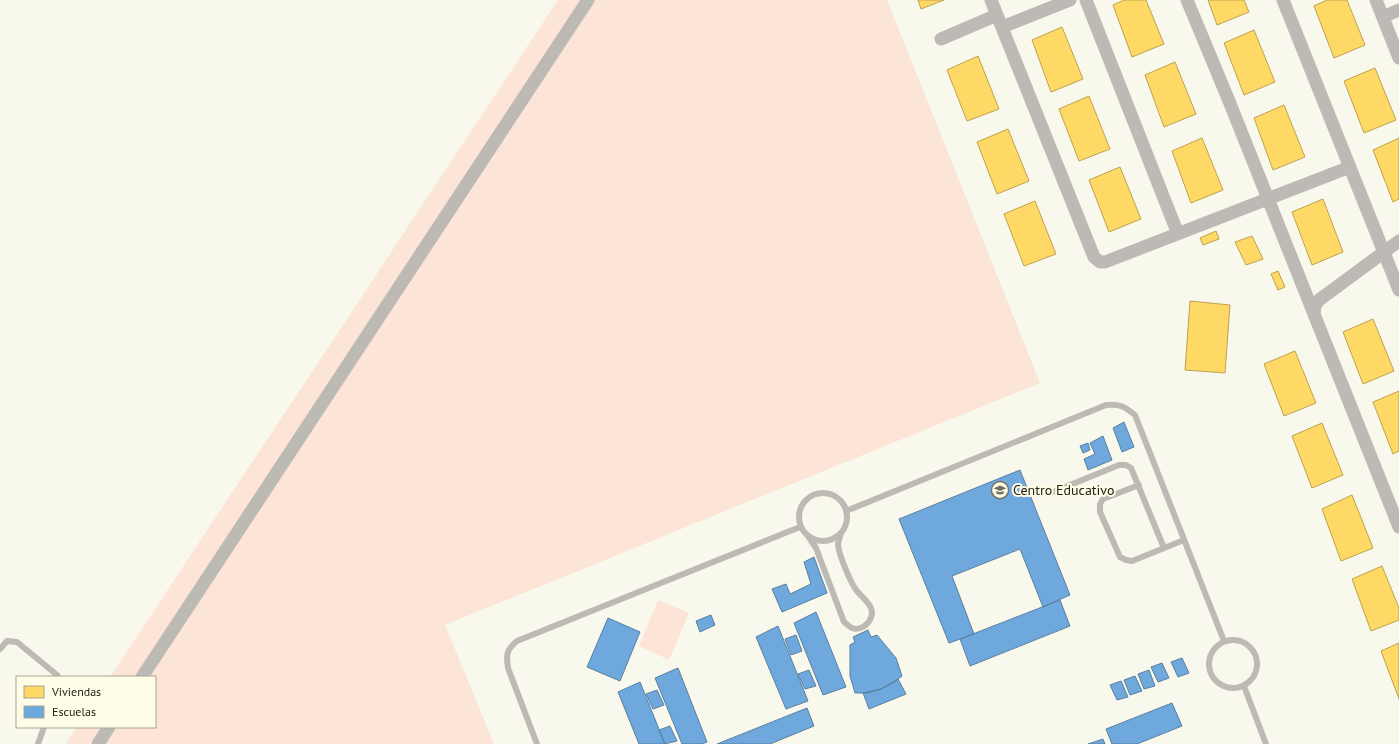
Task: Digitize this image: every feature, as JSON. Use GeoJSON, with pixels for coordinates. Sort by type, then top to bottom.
{"type":"FeatureCollection","features":[{"type":"Feature","properties":{"kind":"street"},"geometry":{"type":"LineString","coordinates":[[143,676],[588,0]]}},
{"type":"Feature","properties":{"kind":"street"},"geometry":{"type":"LineString","coordinates":[[991,0],[1094,257],[1100,262],[1106,262],[1350,167]]}},
{"type":"Feature","properties":{"kind":"street"},"geometry":{"type":"LineString","coordinates":[[941,39],[1070,0]]}},
{"type":"Feature","properties":{"kind":"street"},"geometry":{"type":"LineString","coordinates":[[1086,0],[1178,234]]}},
{"type":"Feature","properties":{"kind":"street"},"geometry":{"type":"LineString","coordinates":[[1187,0],[1229,101],[1399,527]]}},
{"type":"Feature","properties":{"kind":"street"},"geometry":{"type":"LineString","coordinates":[[1283,0],[1399,290]]}},
{"type":"Feature","properties":{"kind":"street"},"geometry":{"type":"LineString","coordinates":[[1376,0],[1399,58]]}},
{"type":"Feature","properties":{"kind":"street"},"geometry":{"type":"LineString","coordinates":[[1383,17],[1399,10]]}},
{"type":"Feature","properties":{"kind":"street"},"geometry":{"type":"LineString","coordinates":[[1314,315],[1315,306],[1322,298],[1399,240]]}},
{"type":"Feature","properties":{"kind":"street"},"geometry":{"type":"LineString","coordinates":[[1305,291],[1309,297],[1313,299],[1322,298]]}},
{"type":"Feature","properties":{"kind":"street"},"geometry":{"type":"LineString","coordinates":[[98,744],[108,728]]}},
{"type":"Feature","properties":{"kind":"lane"},"geometry":{"type":"LineString","coordinates":[[846,511],[1106,405],[1117,404],[1126,408],[1135,415],[1224,641]]}},
{"type":"Feature","properties":{"kind":"lane"},"geometry":{"type":"LineString","coordinates":[[1053,492],[1119,465],[1126,465],[1131,468],[1139,485],[1164,548]]}},
{"type":"Feature","properties":{"kind":"lane"},"geometry":{"type":"LineString","coordinates":[[1139,485],[1103,499],[1100,504],[1100,512],[1120,557],[1132,561],[1184,540]]}},
{"type":"Feature","properties":{"kind":"lane"},"geometry":{"type":"LineString","coordinates":[[828,493],[839,499],[846,511],[847,523],[841,533],[838,545],[851,582],[867,600],[872,609],[871,618],[866,625],[858,629],[851,628],[844,622],[816,548],[800,527],[798,514],[804,502],[814,494],[828,493]]}},
{"type":"Feature","properties":{"kind":"lane"},"geometry":{"type":"LineString","coordinates":[[537,744],[508,668],[506,656],[509,647],[516,641],[800,527]]}},
{"type":"Feature","properties":{"kind":"lane"},"geometry":{"type":"LineString","coordinates":[[808,536],[819,541],[831,540],[841,533]]}},
{"type":"Feature","properties":{"kind":"lane"},"geometry":{"type":"LineString","coordinates":[[1236,640],[1248,644],[1256,654],[1257,666],[1253,678],[1244,686],[1231,688],[1219,684],[1211,674],[1209,661],[1214,649],[1224,641],[1236,640]]}},
{"type":"Feature","properties":{"kind":"lane"},"geometry":{"type":"LineString","coordinates":[[0,649],[7,641],[17,642],[58,676]]}},
{"type":"Feature","properties":{"kind":"lane"},"geometry":{"type":"LineString","coordinates":[[1244,686],[1266,744]]}},
{"type":"Feature","properties":{"kind":"lane"},"geometry":{"type":"LineString","coordinates":[[38,744],[44,728]]}},
{"type":"Feature","properties":{"kind":"shaded area"},"geometry":{"type":"Polygon","coordinates":[[[558,0],[887,0],[1040,383],[445,625],[494,744],[66,744],[76,728],[156,728],[156,676],[111,676],[558,0]]]}},
{"type":"Feature","properties":{"kind":"shaded area"},"geometry":{"type":"Polygon","coordinates":[[[658,600],[689,613],[669,660],[639,646],[658,600]]]}},
{"type":"Feature","properties":{"kind":"building: Viviendas"},"geometry":{"type":"Polygon","coordinates":[[[918,0],[944,0],[921,9],[918,0]]]}},
{"type":"Feature","properties":{"kind":"building: Viviendas"},"geometry":{"type":"Polygon","coordinates":[[[1124,0],[1146,0],[1164,44],[1132,57],[1113,5],[1124,0]]]}},
{"type":"Feature","properties":{"kind":"building: Viviendas"},"geometry":{"type":"Polygon","coordinates":[[[1208,0],[1244,0],[1249,12],[1217,25],[1208,0]]]}},
{"type":"Feature","properties":{"kind":"building: Viviendas"},"geometry":{"type":"Polygon","coordinates":[[[1327,0],[1347,0],[1365,45],[1334,58],[1314,6],[1327,0]]]}},
{"type":"Feature","properties":{"kind":"building: Viviendas"},"geometry":{"type":"Polygon","coordinates":[[[1062,27],[1083,79],[1051,92],[1032,40],[1062,27]]]}},
{"type":"Feature","properties":{"kind":"building: Viviendas"},"geometry":{"type":"Polygon","coordinates":[[[1254,30],[1275,82],[1244,95],[1224,43],[1254,30]]]}},
{"type":"Feature","properties":{"kind":"building: Viviendas"},"geometry":{"type":"Polygon","coordinates":[[[978,56],[999,109],[967,121],[947,70],[978,56]]]}},
{"type":"Feature","properties":{"kind":"building: Viviendas"},"geometry":{"type":"Polygon","coordinates":[[[1175,62],[1196,114],[1164,127],[1145,75],[1175,62]]]}},
{"type":"Feature","properties":{"kind":"building: Viviendas"},"geometry":{"type":"Polygon","coordinates":[[[1375,68],[1396,120],[1364,133],[1344,81],[1375,68]]]}},
{"type":"Feature","properties":{"kind":"building: Viviendas"},"geometry":{"type":"Polygon","coordinates":[[[1089,96],[1110,149],[1079,161],[1059,109],[1089,96]]]}},
{"type":"Feature","properties":{"kind":"building: Viviendas"},"geometry":{"type":"Polygon","coordinates":[[[1284,105],[1305,157],[1273,170],[1254,118],[1284,105]]]}},
{"type":"Feature","properties":{"kind":"building: Viviendas"},"geometry":{"type":"Polygon","coordinates":[[[1008,129],[1029,181],[997,194],[977,142],[1008,129]]]}},
{"type":"Feature","properties":{"kind":"building: Viviendas"},"geometry":{"type":"Polygon","coordinates":[[[1202,138],[1223,190],[1191,203],[1172,151],[1202,138]]]}},
{"type":"Feature","properties":{"kind":"building: Viviendas"},"geometry":{"type":"Polygon","coordinates":[[[1399,138],[1399,199],[1393,202],[1373,150],[1399,138]]]}},
{"type":"Feature","properties":{"kind":"building: Viviendas"},"geometry":{"type":"Polygon","coordinates":[[[1120,167],[1141,219],[1109,232],[1089,180],[1120,167]]]}},
{"type":"Feature","properties":{"kind":"building: Viviendas"},"geometry":{"type":"Polygon","coordinates":[[[1323,199],[1343,252],[1312,265],[1292,212],[1323,199]]]}},
{"type":"Feature","properties":{"kind":"building: Viviendas"},"geometry":{"type":"Polygon","coordinates":[[[1035,201],[1056,254],[1024,266],[1004,214],[1035,201]]]}},
{"type":"Feature","properties":{"kind":"building: Viviendas"},"geometry":{"type":"Polygon","coordinates":[[[1216,231],[1219,239],[1203,245],[1200,238],[1216,231]]]}},
{"type":"Feature","properties":{"kind":"building: Viviendas"},"geometry":{"type":"Polygon","coordinates":[[[1252,236],[1263,259],[1246,265],[1235,242],[1252,236]]]}},
{"type":"Feature","properties":{"kind":"building: Viviendas"},"geometry":{"type":"Polygon","coordinates":[[[1278,271],[1285,287],[1278,290],[1271,274],[1278,271]]]}},
{"type":"Feature","properties":{"kind":"building: Viviendas"},"geometry":{"type":"Polygon","coordinates":[[[1190,301],[1230,305],[1225,373],[1185,370],[1190,301]]]}},
{"type":"Feature","properties":{"kind":"building: Viviendas"},"geometry":{"type":"Polygon","coordinates":[[[1373,319],[1394,371],[1363,384],[1343,332],[1373,319]]]}},
{"type":"Feature","properties":{"kind":"building: Viviendas"},"geometry":{"type":"Polygon","coordinates":[[[1295,351],[1316,403],[1284,416],[1264,364],[1295,351]]]}},
{"type":"Feature","properties":{"kind":"building: Viviendas"},"geometry":{"type":"Polygon","coordinates":[[[1399,391],[1399,451],[1393,454],[1373,402],[1399,391]]]}},
{"type":"Feature","properties":{"kind":"building: Viviendas"},"geometry":{"type":"Polygon","coordinates":[[[1322,423],[1343,475],[1312,488],[1292,436],[1322,423]]]}},
{"type":"Feature","properties":{"kind":"building: Viviendas"},"geometry":{"type":"Polygon","coordinates":[[[1352,495],[1373,548],[1341,561],[1322,509],[1352,495]]]}},
{"type":"Feature","properties":{"kind":"building: Viviendas"},"geometry":{"type":"Polygon","coordinates":[[[1382,566],[1399,608],[1399,620],[1371,631],[1352,579],[1382,566]]]}},
{"type":"Feature","properties":{"kind":"building: Viviendas"},"geometry":{"type":"Polygon","coordinates":[[[1399,643],[1399,699],[1381,651],[1399,643]]]}},
{"type":"Feature","properties":{"kind":"building: Escuelas"},"geometry":{"type":"Polygon","coordinates":[[[1124,422],[1134,447],[1122,452],[1113,428],[1124,422]]]}},
{"type":"Feature","properties":{"kind":"building: Escuelas"},"geometry":{"type":"Polygon","coordinates":[[[1103,436],[1112,460],[1088,470],[1084,459],[1095,454],[1090,443],[1103,436]]]}},
{"type":"Feature","properties":{"kind":"building: Escuelas"},"geometry":{"type":"Polygon","coordinates":[[[1088,443],[1090,450],[1083,453],[1080,446],[1088,443]]]}},
{"type":"Feature","properties":{"kind":"building: Escuelas"},"geometry":{"type":"Polygon","coordinates":[[[1020,470],[1070,595],[1043,607],[1020,549],[952,576],[974,634],[949,643],[899,519],[1020,470]]]}},
{"type":"Feature","properties":{"kind":"building: Escuelas"},"geometry":{"type":"Polygon","coordinates":[[[814,557],[827,593],[782,612],[772,589],[786,584],[790,594],[811,584],[804,562],[814,557]]]}},
{"type":"Feature","properties":{"kind":"building: Escuelas"},"geometry":{"type":"Polygon","coordinates":[[[1060,600],[1070,626],[970,666],[960,639],[1060,600]]]}},
{"type":"Feature","properties":{"kind":"building: Escuelas"},"geometry":{"type":"Polygon","coordinates":[[[816,612],[846,687],[823,695],[794,623],[816,612]]]}},
{"type":"Feature","properties":{"kind":"building: Escuelas"},"geometry":{"type":"Polygon","coordinates":[[[711,615],[715,625],[700,632],[696,621],[711,615]]]}},
{"type":"Feature","properties":{"kind":"building: Escuelas"},"geometry":{"type":"Polygon","coordinates":[[[608,618],[640,632],[620,681],[587,667],[608,618]]]}},
{"type":"Feature","properties":{"kind":"building: Escuelas"},"geometry":{"type":"Polygon","coordinates":[[[778,626],[808,701],[786,709],[756,637],[778,626]]]}},
{"type":"Feature","properties":{"kind":"building: Escuelas"},"geometry":{"type":"Polygon","coordinates":[[[868,630],[871,637],[877,635],[896,658],[902,676],[893,683],[881,689],[868,693],[855,693],[850,676],[850,645],[855,642],[853,637],[868,630]]]}},
{"type":"Feature","properties":{"kind":"building: Escuelas"},"geometry":{"type":"Polygon","coordinates":[[[796,635],[802,651],[791,655],[785,639],[796,635]]]}},
{"type":"Feature","properties":{"kind":"building: Escuelas"},"geometry":{"type":"Polygon","coordinates":[[[1182,658],[1189,673],[1178,677],[1171,662],[1182,658]]]}},
{"type":"Feature","properties":{"kind":"building: Escuelas"},"geometry":{"type":"Polygon","coordinates":[[[1162,663],[1169,678],[1158,682],[1151,667],[1162,663]]]}},
{"type":"Feature","properties":{"kind":"building: Escuelas"},"geometry":{"type":"Polygon","coordinates":[[[678,668],[707,742],[702,744],[682,744],[655,678],[678,668]]]}},
{"type":"Feature","properties":{"kind":"building: Escuelas"},"geometry":{"type":"Polygon","coordinates":[[[809,670],[816,686],[805,689],[798,674],[809,670]]]}},
{"type":"Feature","properties":{"kind":"building: Escuelas"},"geometry":{"type":"Polygon","coordinates":[[[1149,670],[1155,686],[1144,689],[1138,674],[1149,670]]]}},
{"type":"Feature","properties":{"kind":"building: Escuelas"},"geometry":{"type":"Polygon","coordinates":[[[1135,676],[1142,691],[1130,695],[1124,680],[1135,676]]]}},
{"type":"Feature","properties":{"kind":"building: Escuelas"},"geometry":{"type":"Polygon","coordinates":[[[898,679],[906,694],[869,709],[863,693],[881,689],[898,679]]]}},
{"type":"Feature","properties":{"kind":"building: Escuelas"},"geometry":{"type":"Polygon","coordinates":[[[1121,681],[1128,697],[1117,700],[1110,685],[1121,681]]]}},
{"type":"Feature","properties":{"kind":"building: Escuelas"},"geometry":{"type":"Polygon","coordinates":[[[640,682],[665,744],[639,744],[618,692],[640,682]]]}},
{"type":"Feature","properties":{"kind":"building: Escuelas"},"geometry":{"type":"Polygon","coordinates":[[[657,690],[664,705],[653,709],[646,694],[657,690]]]}},
{"type":"Feature","properties":{"kind":"building: Escuelas"},"geometry":{"type":"Polygon","coordinates":[[[1172,703],[1182,726],[1137,744],[1112,744],[1106,729],[1172,703]]]}},
{"type":"Feature","properties":{"kind":"building: Escuelas"},"geometry":{"type":"Polygon","coordinates":[[[807,708],[814,726],[770,744],[717,744],[807,708]]]}},
{"type":"Feature","properties":{"kind":"building: Escuelas"},"geometry":{"type":"Polygon","coordinates":[[[670,726],[677,741],[665,744],[659,730],[670,726]]]}},
{"type":"Feature","properties":{"kind":"building: Escuelas"},"geometry":{"type":"Polygon","coordinates":[[[1103,739],[1105,744],[1088,744],[1103,739]]]}},
{"type":"Feature","properties":{"kind":"place","name":"Centro Educativo"},"geometry":{"type":"Point","coordinates":[1000,490]}}]}
